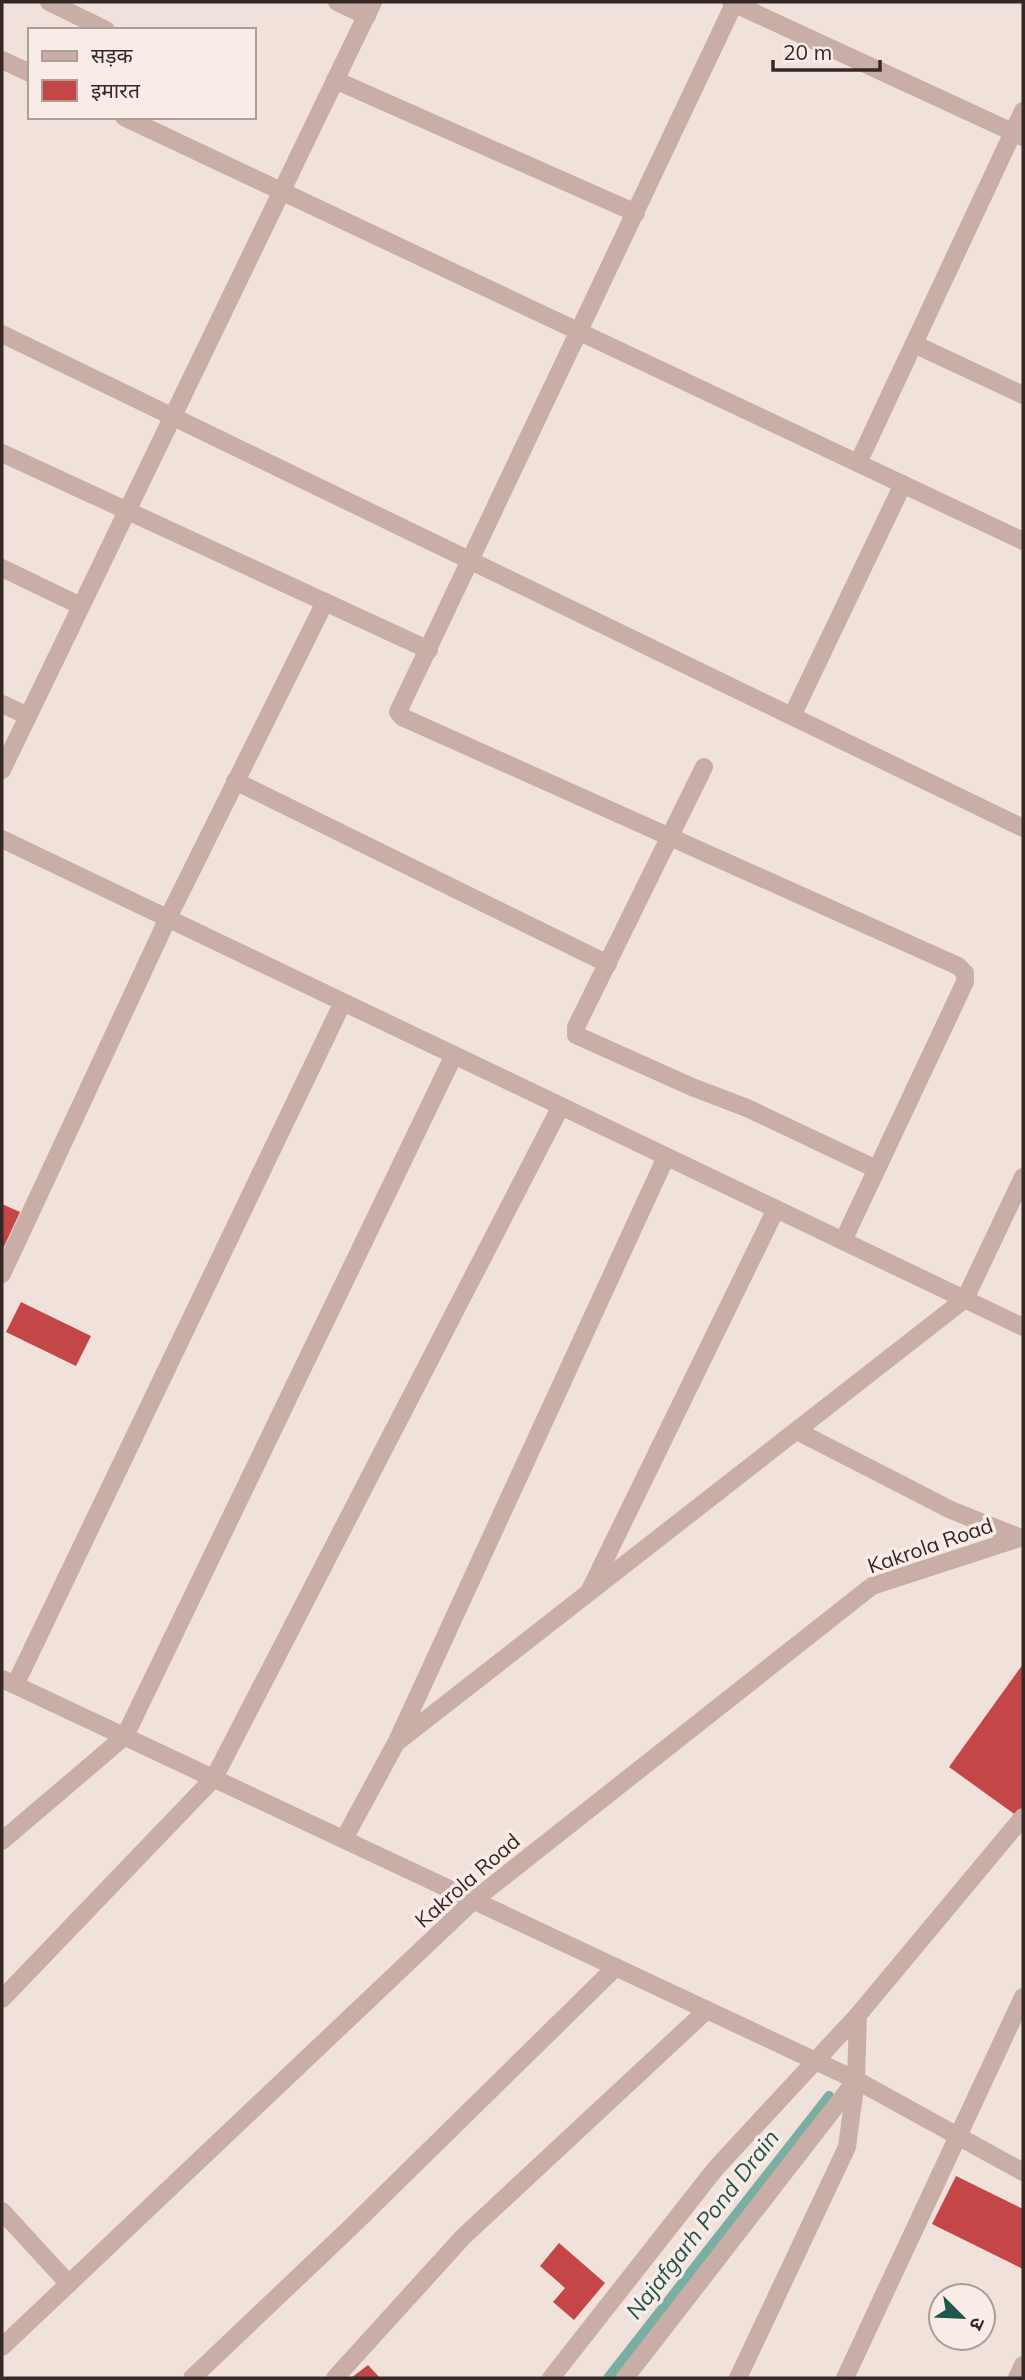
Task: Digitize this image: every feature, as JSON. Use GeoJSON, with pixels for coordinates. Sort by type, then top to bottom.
{"type":"FeatureCollection","features":[{"type":"Feature","properties":{"kind":"street"},"geometry":{"type":"LineString","coordinates":[[48,2],[102,28]]}},
{"type":"Feature","properties":{"kind":"street"},"geometry":{"type":"LineString","coordinates":[[2,770],[370,9],[337,2]]}},
{"type":"Feature","properties":{"kind":"street"},"geometry":{"type":"LineString","coordinates":[[843,1241],[965,982],[965,973],[958,966],[398,715],[734,2],[1018,135]]}},
{"type":"Feature","properties":{"kind":"street"},"geometry":{"type":"LineString","coordinates":[[2,60],[28,72]]}},
{"type":"Feature","properties":{"kind":"street"},"geometry":{"type":"LineString","coordinates":[[335,80],[636,212]]}},
{"type":"Feature","properties":{"kind":"street"},"geometry":{"type":"LineString","coordinates":[[858,463],[1018,135],[1023,111]]}},
{"type":"Feature","properties":{"kind":"street"},"geometry":{"type":"LineString","coordinates":[[128,119],[1023,541]]}},
{"type":"Feature","properties":{"kind":"street"},"geometry":{"type":"LineString","coordinates":[[2,334],[1023,828]]}},
{"type":"Feature","properties":{"kind":"street"},"geometry":{"type":"LineString","coordinates":[[914,344],[1023,396]]}},
{"type":"Feature","properties":{"kind":"street"},"geometry":{"type":"LineString","coordinates":[[2,453],[324,604],[429,650]]}},
{"type":"Feature","properties":{"kind":"street"},"geometry":{"type":"LineString","coordinates":[[792,716],[903,484]]}},
{"type":"Feature","properties":{"kind":"street"},"geometry":{"type":"LineString","coordinates":[[2,568],[81,606]]}},
{"type":"Feature","properties":{"kind":"street"},"geometry":{"type":"LineString","coordinates":[[2,1274],[168,918],[324,604]]}},
{"type":"Feature","properties":{"kind":"street"},"geometry":{"type":"LineString","coordinates":[[2,704],[27,716]]}},
{"type":"Feature","properties":{"kind":"street"},"geometry":{"type":"LineString","coordinates":[[704,767],[576,1027],[579,1038],[747,1108],[876,1169]]}},
{"type":"Feature","properties":{"kind":"street"},"geometry":{"type":"LineString","coordinates":[[235,781],[608,964]]}},
{"type":"Feature","properties":{"kind":"street"},"geometry":{"type":"LineString","coordinates":[[2,839],[1023,1327]]}},
{"type":"Feature","properties":{"kind":"street"},"geometry":{"type":"LineString","coordinates":[[344,1002],[8,1682],[856,2080],[1023,2172]]}},
{"type":"Feature","properties":{"kind":"street"},"geometry":{"type":"LineString","coordinates":[[2,1841],[125,1736],[454,1055]]}},
{"type":"Feature","properties":{"kind":"street"},"geometry":{"type":"LineString","coordinates":[[2,1999],[214,1778],[561,1107]]}},
{"type":"Feature","properties":{"kind":"street"},"geometry":{"type":"LineString","coordinates":[[344,1839],[396,1743],[666,1157]]}},
{"type":"Feature","properties":{"kind":"street"},"geometry":{"type":"LineString","coordinates":[[396,1743],[965,1299],[1023,1177]]}},
{"type":"Feature","properties":{"kind":"street"},"geometry":{"type":"LineString","coordinates":[[588,1594],[776,1209]]}},
{"type":"Feature","properties":{"kind":"street"},"geometry":{"type":"LineString","coordinates":[[797,1431],[951,1510],[1022,1538]]}},
{"type":"Feature","properties":{"kind":"street","name":"Kakrola Road"},"geometry":{"type":"LineString","coordinates":[[2,2347],[474,1899],[867,1589],[1022,1538]]}},
{"type":"Feature","properties":{"kind":"street"},"geometry":{"type":"LineString","coordinates":[[551,2378],[716,2168],[858,2015],[1023,1817]]}},
{"type":"Feature","properties":{"kind":"street"},"geometry":{"type":"LineString","coordinates":[[192,2378],[351,2228],[616,1967]]}},
{"type":"Feature","properties":{"kind":"street"},"geometry":{"type":"LineString","coordinates":[[845,2378],[1023,1997]]}},
{"type":"Feature","properties":{"kind":"street"},"geometry":{"type":"LineString","coordinates":[[335,2378],[463,2237],[707,2010]]}},
{"type":"Feature","properties":{"kind":"street"},"geometry":{"type":"LineString","coordinates":[[738,2378],[847,2147],[856,2080],[858,2015]]}},
{"type":"Feature","properties":{"kind":"street"},"geometry":{"type":"LineString","coordinates":[[625,2378],[856,2080]]}},
{"type":"Feature","properties":{"kind":"street"},"geometry":{"type":"LineString","coordinates":[[2,2211],[69,2284]]}},
{"type":"Feature","properties":{"kind":"street"},"geometry":{"type":"LineString","coordinates":[[1017,2378],[1023,2365]]}},
{"type":"Feature","properties":{"kind":"building"},"geometry":{"type":"Polygon","coordinates":[[[2,1204],[20,1212],[2,1251],[2,1204]]]}},
{"type":"Feature","properties":{"kind":"building"},"geometry":{"type":"Polygon","coordinates":[[[21,1302],[91,1336],[76,1366],[6,1332],[21,1302]]]}},
{"type":"Feature","properties":{"kind":"building"},"geometry":{"type":"Polygon","coordinates":[[[1023,1664],[1023,1807],[1017,1816],[949,1767],[1023,1664]]]}},
{"type":"Feature","properties":{"kind":"building"},"geometry":{"type":"Polygon","coordinates":[[[956,2176],[1023,2209],[1023,2269],[932,2224],[956,2176]]]}},
{"type":"Feature","properties":{"kind":"building"},"geometry":{"type":"Polygon","coordinates":[[[559,2243],[605,2283],[574,2320],[553,2302],[565,2288],[540,2266],[559,2243]]]}},
{"type":"Feature","properties":{"kind":"building"},"geometry":{"type":"Polygon","coordinates":[[[368,2365],[380,2378],[351,2378],[368,2365]]]}},
{"type":"Feature","properties":{"kind":"waterway","name":"Najafgarh Pond Drain"},"geometry":{"type":"LineString","coordinates":[[608,2378],[829,2096]]}}]}
